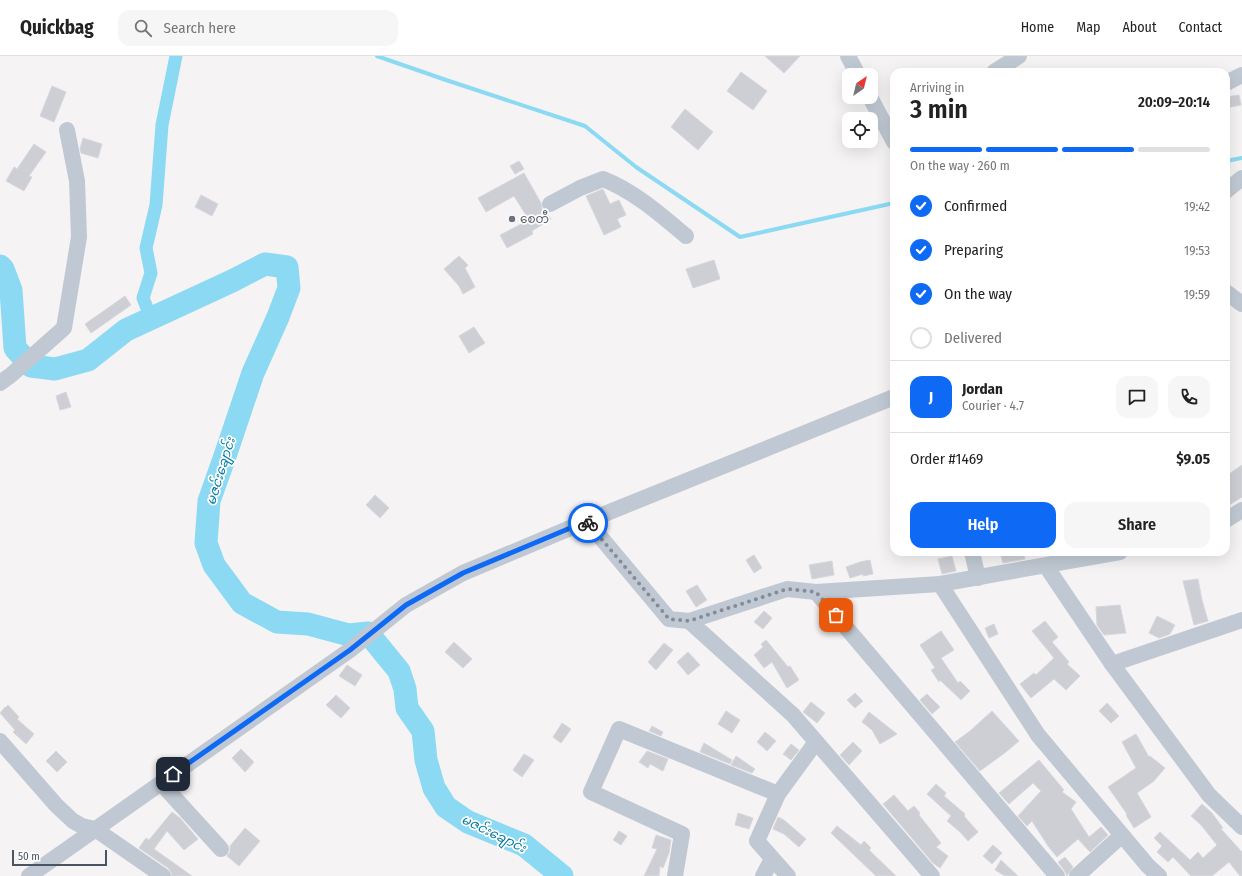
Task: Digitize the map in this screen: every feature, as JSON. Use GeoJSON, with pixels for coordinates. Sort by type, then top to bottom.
{"type":"FeatureCollection","features":[{"type":"Feature","properties":{"kind":"street"},"geometry":{"type":"LineString","coordinates":[[848,56],[854,68]]}},
{"type":"Feature","properties":{"kind":"street"},"geometry":{"type":"LineString","coordinates":[[1000,68],[1019,56]]}},
{"type":"Feature","properties":{"kind":"street"},"geometry":{"type":"LineString","coordinates":[[1230,81],[1242,75]]}},
{"type":"Feature","properties":{"kind":"street"},"geometry":{"type":"LineString","coordinates":[[874,104],[890,134]]}},
{"type":"Feature","properties":{"kind":"street"},"geometry":{"type":"LineString","coordinates":[[0,383],[64,328],[79,237],[77,181],[67,130]]}},
{"type":"Feature","properties":{"kind":"street"},"geometry":{"type":"LineString","coordinates":[[1230,188],[1242,178]]}},
{"type":"Feature","properties":{"kind":"street"},"geometry":{"type":"LineString","coordinates":[[550,204],[580,188],[603,180],[611,182],[650,206],[686,236]]}},
{"type":"Feature","properties":{"kind":"street"},"geometry":{"type":"LineString","coordinates":[[1230,295],[1242,304]]}},
{"type":"Feature","properties":{"kind":"street"},"geometry":{"type":"LineString","coordinates":[[29,876],[350,650],[406,605],[463,573],[587,521],[890,399]]}},
{"type":"Feature","properties":{"kind":"street"},"geometry":{"type":"LineString","coordinates":[[1230,518],[1242,510]]}},
{"type":"Feature","properties":{"kind":"street"},"geometry":{"type":"LineString","coordinates":[[587,521],[669,619],[689,621],[787,589],[816,592],[940,584],[1099,556]]}},
{"type":"Feature","properties":{"kind":"street"},"geometry":{"type":"LineString","coordinates":[[973,556],[978,578]]}},
{"type":"Feature","properties":{"kind":"street"},"geometry":{"type":"LineString","coordinates":[[1046,566],[1112,664],[1209,794],[1242,827]]}},
{"type":"Feature","properties":{"kind":"street"},"geometry":{"type":"LineString","coordinates":[[940,584],[1038,735],[1148,866],[1159,876]]}},
{"type":"Feature","properties":{"kind":"street"},"geometry":{"type":"LineString","coordinates":[[816,592],[1057,876]]}},
{"type":"Feature","properties":{"kind":"street"},"geometry":{"type":"LineString","coordinates":[[1112,664],[1242,620]]}},
{"type":"Feature","properties":{"kind":"street"},"geometry":{"type":"LineString","coordinates":[[689,621],[793,715],[932,876]]}},
{"type":"Feature","properties":{"kind":"street"},"geometry":{"type":"LineString","coordinates":[[675,876],[682,834],[591,792],[619,729],[778,794]]}},
{"type":"Feature","properties":{"kind":"street"},"geometry":{"type":"LineString","coordinates":[[0,741],[56,805],[73,820],[82,826],[95,829],[163,876]]}},
{"type":"Feature","properties":{"kind":"street"},"geometry":{"type":"LineString","coordinates":[[788,876],[757,841],[778,794],[816,742]]}},
{"type":"Feature","properties":{"kind":"street"},"geometry":{"type":"LineString","coordinates":[[161,782],[221,849]]}},
{"type":"Feature","properties":{"kind":"street"},"geometry":{"type":"LineString","coordinates":[[1078,876],[1122,835]]}},
{"type":"Feature","properties":{"kind":"street"},"geometry":{"type":"LineString","coordinates":[[763,876],[772,859]]}},
{"type":"Feature","properties":{"kind":"building"},"geometry":{"type":"Polygon","coordinates":[[[765,56],[800,56],[784,73],[765,56]]]}},
{"type":"Feature","properties":{"kind":"building"},"geometry":{"type":"Polygon","coordinates":[[[741,72],[767,91],[753,110],[727,91],[741,72]]]}},
{"type":"Feature","properties":{"kind":"building"},"geometry":{"type":"Polygon","coordinates":[[[52,86],[66,92],[54,122],[40,116],[52,86]]]}},
{"type":"Feature","properties":{"kind":"building"},"geometry":{"type":"Polygon","coordinates":[[[1239,95],[1241,105],[1230,107],[1230,96],[1239,95]]]}},
{"type":"Feature","properties":{"kind":"building"},"geometry":{"type":"Polygon","coordinates":[[[685,109],[713,132],[698,150],[671,127],[685,109]]]}},
{"type":"Feature","properties":{"kind":"building"},"geometry":{"type":"Polygon","coordinates":[[[83,138],[102,144],[98,158],[81,153],[80,149],[83,138]]]}},
{"type":"Feature","properties":{"kind":"building"},"geometry":{"type":"Polygon","coordinates":[[[34,144],[46,152],[29,176],[32,177],[24,191],[6,181],[14,167],[17,169],[34,144]]]}},
{"type":"Feature","properties":{"kind":"building"},"geometry":{"type":"Polygon","coordinates":[[[519,161],[524,169],[515,174],[510,166],[519,161]]]}},
{"type":"Feature","properties":{"kind":"building"},"geometry":{"type":"Polygon","coordinates":[[[524,173],[541,203],[542,209],[551,219],[532,231],[533,234],[507,248],[500,235],[529,220],[514,196],[486,212],[478,198],[524,173]]]}},
{"type":"Feature","properties":{"kind":"building"},"geometry":{"type":"Polygon","coordinates":[[[603,189],[610,204],[619,200],[626,215],[617,219],[621,227],[604,235],[586,196],[603,189]]]}},
{"type":"Feature","properties":{"kind":"building"},"geometry":{"type":"Polygon","coordinates":[[[201,195],[218,204],[212,216],[195,207],[201,195]]]}},
{"type":"Feature","properties":{"kind":"building"},"geometry":{"type":"Polygon","coordinates":[[[459,256],[468,265],[465,268],[475,287],[463,294],[459,286],[444,269],[459,256]]]}},
{"type":"Feature","properties":{"kind":"building"},"geometry":{"type":"Polygon","coordinates":[[[714,260],[720,279],[693,288],[686,269],[714,260]]]}},
{"type":"Feature","properties":{"kind":"building"},"geometry":{"type":"Polygon","coordinates":[[[125,296],[131,305],[91,333],[85,324],[125,296]]]}},
{"type":"Feature","properties":{"kind":"building"},"geometry":{"type":"Polygon","coordinates":[[[474,327],[485,343],[469,353],[459,336],[474,327]]]}},
{"type":"Feature","properties":{"kind":"building"},"geometry":{"type":"Polygon","coordinates":[[[66,392],[71,407],[60,410],[56,396],[66,392]]]}},
{"type":"Feature","properties":{"kind":"building"},"geometry":{"type":"Polygon","coordinates":[[[1242,465],[1242,497],[1230,504],[1230,473],[1242,465]]]}},
{"type":"Feature","properties":{"kind":"building"},"geometry":{"type":"Polygon","coordinates":[[[375,495],[389,508],[380,518],[366,505],[375,495]]]}},
{"type":"Feature","properties":{"kind":"building"},"geometry":{"type":"Polygon","coordinates":[[[754,555],[762,568],[754,573],[746,560],[754,555]]]}},
{"type":"Feature","properties":{"kind":"building"},"geometry":{"type":"Polygon","coordinates":[[[952,556],[956,571],[942,574],[938,559],[952,556]]]}},
{"type":"Feature","properties":{"kind":"building"},"geometry":{"type":"Polygon","coordinates":[[[1001,556],[1025,556],[1025,559],[1003,563],[1001,556]]]}},
{"type":"Feature","properties":{"kind":"building"},"geometry":{"type":"Polygon","coordinates":[[[870,560],[873,574],[863,576],[863,574],[850,578],[846,567],[870,560]]]}},
{"type":"Feature","properties":{"kind":"building"},"geometry":{"type":"Polygon","coordinates":[[[832,561],[834,575],[812,579],[809,565],[832,561]]]}},
{"type":"Feature","properties":{"kind":"building"},"geometry":{"type":"Polygon","coordinates":[[[1198,579],[1208,621],[1194,625],[1183,581],[1198,579]]]}},
{"type":"Feature","properties":{"kind":"building"},"geometry":{"type":"Polygon","coordinates":[[[697,585],[707,600],[696,607],[686,591],[697,585]]]}},
{"type":"Feature","properties":{"kind":"building"},"geometry":{"type":"Polygon","coordinates":[[[1120,605],[1126,633],[1104,635],[1097,625],[1096,607],[1120,605]]]}},
{"type":"Feature","properties":{"kind":"building"},"geometry":{"type":"Polygon","coordinates":[[[764,611],[772,618],[763,629],[754,622],[764,611]]]}},
{"type":"Feature","properties":{"kind":"building"},"geometry":{"type":"Polygon","coordinates":[[[1157,616],[1175,625],[1170,634],[1159,638],[1149,633],[1157,616]]]}},
{"type":"Feature","properties":{"kind":"building"},"geometry":{"type":"Polygon","coordinates":[[[1045,621],[1058,637],[1052,642],[1069,662],[1067,664],[1080,676],[1066,690],[1054,679],[1031,698],[1020,684],[1034,673],[1036,675],[1054,658],[1032,631],[1045,621]]]}},
{"type":"Feature","properties":{"kind":"building"},"geometry":{"type":"Polygon","coordinates":[[[994,624],[998,634],[989,638],[985,628],[994,624]]]}},
{"type":"Feature","properties":{"kind":"building"},"geometry":{"type":"Polygon","coordinates":[[[941,631],[954,650],[941,658],[958,683],[960,681],[970,691],[961,700],[940,680],[939,682],[931,670],[935,668],[920,645],[941,631]]]}},
{"type":"Feature","properties":{"kind":"building"},"geometry":{"type":"Polygon","coordinates":[[[766,640],[788,667],[790,666],[799,680],[787,688],[772,662],[764,668],[754,655],[763,647],[761,644],[766,640]]]}},
{"type":"Feature","properties":{"kind":"building"},"geometry":{"type":"Polygon","coordinates":[[[454,642],[472,659],[463,668],[445,652],[454,642]]]}},
{"type":"Feature","properties":{"kind":"building"},"geometry":{"type":"Polygon","coordinates":[[[664,643],[673,650],[656,670],[648,662],[664,643]]]}},
{"type":"Feature","properties":{"kind":"building"},"geometry":{"type":"Polygon","coordinates":[[[688,652],[700,665],[688,675],[677,662],[688,652]]]}},
{"type":"Feature","properties":{"kind":"building"},"geometry":{"type":"Polygon","coordinates":[[[347,665],[362,675],[355,686],[339,676],[347,665]]]}},
{"type":"Feature","properties":{"kind":"building"},"geometry":{"type":"Polygon","coordinates":[[[855,693],[863,701],[855,708],[847,700],[855,693]]]}},
{"type":"Feature","properties":{"kind":"building"},"geometry":{"type":"Polygon","coordinates":[[[927,694],[940,707],[932,714],[920,700],[927,694]]]}},
{"type":"Feature","properties":{"kind":"building"},"geometry":{"type":"Polygon","coordinates":[[[336,695],[350,708],[341,718],[326,705],[336,695]]]}},
{"type":"Feature","properties":{"kind":"building"},"geometry":{"type":"Polygon","coordinates":[[[811,702],[825,713],[817,723],[803,712],[811,702]]]}},
{"type":"Feature","properties":{"kind":"building"},"geometry":{"type":"Polygon","coordinates":[[[1107,703],[1119,716],[1111,723],[1099,711],[1107,703]]]}},
{"type":"Feature","properties":{"kind":"building"},"geometry":{"type":"Polygon","coordinates":[[[8,705],[19,717],[17,719],[34,734],[26,744],[13,732],[15,730],[0,713],[8,705]]]}},
{"type":"Feature","properties":{"kind":"building"},"geometry":{"type":"Polygon","coordinates":[[[726,711],[740,720],[732,733],[718,724],[726,711]]]}},
{"type":"Feature","properties":{"kind":"building"},"geometry":{"type":"Polygon","coordinates":[[[992,711],[1019,741],[980,771],[955,742],[970,731],[992,711]]]}},
{"type":"Feature","properties":{"kind":"building"},"geometry":{"type":"Polygon","coordinates":[[[869,712],[897,734],[880,744],[872,730],[862,722],[869,712]]]}},
{"type":"Feature","properties":{"kind":"building"},"geometry":{"type":"Polygon","coordinates":[[[562,723],[571,729],[561,743],[553,737],[562,723]]]}},
{"type":"Feature","properties":{"kind":"building"},"geometry":{"type":"Polygon","coordinates":[[[652,726],[663,732],[661,736],[649,731],[652,726]]]}},
{"type":"Feature","properties":{"kind":"building"},"geometry":{"type":"Polygon","coordinates":[[[765,732],[776,741],[767,751],[757,742],[765,732]]]}},
{"type":"Feature","properties":{"kind":"building"},"geometry":{"type":"Polygon","coordinates":[[[1136,734],[1149,757],[1150,756],[1165,768],[1154,781],[1137,793],[1151,817],[1134,828],[1126,815],[1127,814],[1108,787],[1136,768],[1122,742],[1136,734]]]}},
{"type":"Feature","properties":{"kind":"building"},"geometry":{"type":"Polygon","coordinates":[[[853,742],[862,751],[849,765],[840,755],[853,742]]]}},
{"type":"Feature","properties":{"kind":"building"},"geometry":{"type":"Polygon","coordinates":[[[704,743],[732,760],[730,764],[700,752],[704,743]]]}},
{"type":"Feature","properties":{"kind":"building"},"geometry":{"type":"Polygon","coordinates":[[[791,744],[799,750],[791,760],[783,754],[791,744]]]}},
{"type":"Feature","properties":{"kind":"building"},"geometry":{"type":"Polygon","coordinates":[[[241,749],[254,762],[245,772],[232,758],[241,749]]]}},
{"type":"Feature","properties":{"kind":"building"},"geometry":{"type":"Polygon","coordinates":[[[56,751],[67,762],[57,772],[46,761],[56,751]]]}},
{"type":"Feature","properties":{"kind":"building"},"geometry":{"type":"Polygon","coordinates":[[[647,751],[668,759],[663,771],[650,764],[648,768],[639,762],[647,751]]]}},
{"type":"Feature","properties":{"kind":"building"},"geometry":{"type":"Polygon","coordinates":[[[524,754],[534,760],[522,777],[513,770],[524,754]]]}},
{"type":"Feature","properties":{"kind":"building"},"geometry":{"type":"Polygon","coordinates":[[[736,756],[755,769],[752,773],[731,765],[736,756]]]}},
{"type":"Feature","properties":{"kind":"building"},"geometry":{"type":"Polygon","coordinates":[[[1039,760],[1064,790],[1062,792],[1076,802],[1071,809],[1089,837],[1101,827],[1108,835],[1090,852],[1078,839],[1057,857],[1032,821],[1027,826],[1018,816],[1041,791],[1033,783],[1009,804],[999,793],[1039,760]]]}},
{"type":"Feature","properties":{"kind":"building"},"geometry":{"type":"Polygon","coordinates":[[[936,784],[946,793],[944,796],[965,814],[964,816],[978,832],[968,841],[947,821],[951,816],[927,794],[936,784]]]}},
{"type":"Feature","properties":{"kind":"building"},"geometry":{"type":"Polygon","coordinates":[[[894,795],[908,811],[914,806],[920,813],[919,815],[941,843],[936,847],[948,856],[940,868],[933,863],[883,804],[894,795]]]}},
{"type":"Feature","properties":{"kind":"building"},"geometry":{"type":"Polygon","coordinates":[[[1202,804],[1212,813],[1223,828],[1221,829],[1242,852],[1242,876],[1240,876],[1229,862],[1212,876],[1191,876],[1173,857],[1168,862],[1157,852],[1162,846],[1154,838],[1160,832],[1190,860],[1198,852],[1203,858],[1217,845],[1201,825],[1191,816],[1202,804]]]}},
{"type":"Feature","properties":{"kind":"building"},"geometry":{"type":"Polygon","coordinates":[[[172,812],[180,818],[198,839],[184,850],[167,831],[154,849],[192,876],[172,876],[168,868],[139,848],[146,838],[149,840],[172,812]]]}},
{"type":"Feature","properties":{"kind":"building"},"geometry":{"type":"Polygon","coordinates":[[[738,813],[753,818],[749,829],[735,825],[738,813]]]}},
{"type":"Feature","properties":{"kind":"building"},"geometry":{"type":"Polygon","coordinates":[[[778,817],[784,820],[806,839],[799,847],[784,834],[773,829],[778,817]]]}},
{"type":"Feature","properties":{"kind":"building"},"geometry":{"type":"Polygon","coordinates":[[[837,826],[861,845],[864,841],[871,848],[869,850],[896,876],[876,876],[831,833],[837,826]]]}},
{"type":"Feature","properties":{"kind":"building"},"geometry":{"type":"Polygon","coordinates":[[[245,828],[260,841],[239,866],[227,856],[230,852],[230,846],[245,828]]]}},
{"type":"Feature","properties":{"kind":"building"},"geometry":{"type":"Polygon","coordinates":[[[619,831],[627,836],[621,845],[613,840],[619,831]]]}},
{"type":"Feature","properties":{"kind":"building"},"geometry":{"type":"Polygon","coordinates":[[[656,835],[671,840],[669,853],[663,868],[660,866],[659,876],[644,876],[657,849],[652,848],[656,835]]]}},
{"type":"Feature","properties":{"kind":"building"},"geometry":{"type":"Polygon","coordinates":[[[993,845],[1002,853],[992,864],[983,856],[993,845]]]}},
{"type":"Feature","properties":{"kind":"building"},"geometry":{"type":"Polygon","coordinates":[[[1065,857],[1073,867],[1067,876],[1058,862],[1065,857]]]}},
{"type":"Feature","properties":{"kind":"building"},"geometry":{"type":"Polygon","coordinates":[[[1001,860],[1018,876],[1005,876],[995,870],[1001,860]]]}},
{"type":"Feature","properties":{"kind":"waterway"},"geometry":{"type":"LineString","coordinates":[[151,318],[143,298],[151,273],[146,248],[156,205],[162,125],[176,56]]}},
{"type":"Feature","properties":{"kind":"waterway"},"geometry":{"type":"LineString","coordinates":[[377,56],[585,126],[636,167],[740,237],[890,204]]}},
{"type":"Feature","properties":{"kind":"waterway"},"geometry":{"type":"LineString","coordinates":[[1230,160],[1242,158]]}},
{"type":"Feature","properties":{"kind":"waterway","name":"မဇင်းချောင်း"},"geometry":{"type":"LineString","coordinates":[[0,266],[3,269],[11,290],[15,348],[31,366],[55,369],[88,360],[126,330],[232,281],[265,264],[287,267],[289,288],[253,373],[209,501],[206,543],[214,565],[242,603],[277,622],[308,624],[349,635],[368,633],[399,671],[405,689],[407,708],[423,731],[426,760],[434,788],[446,807],[468,822],[524,845],[562,876]]}},
{"type":"Feature","properties":{"kind":"way so far"},"geometry":{"type":"LineString","coordinates":[[588,523],[669,619],[689,621],[787,589],[816,592],[836,615]]}},
{"type":"Feature","properties":{"kind":"place","name":"စေတီ"},"geometry":{"type":"Point","coordinates":[512,219]}},
{"type":"Feature","properties":{"kind":"route"},"geometry":{"type":"LineString","coordinates":[[173,774],[350,650],[406,605],[463,573],[587,521],[588,523]]}}]}
